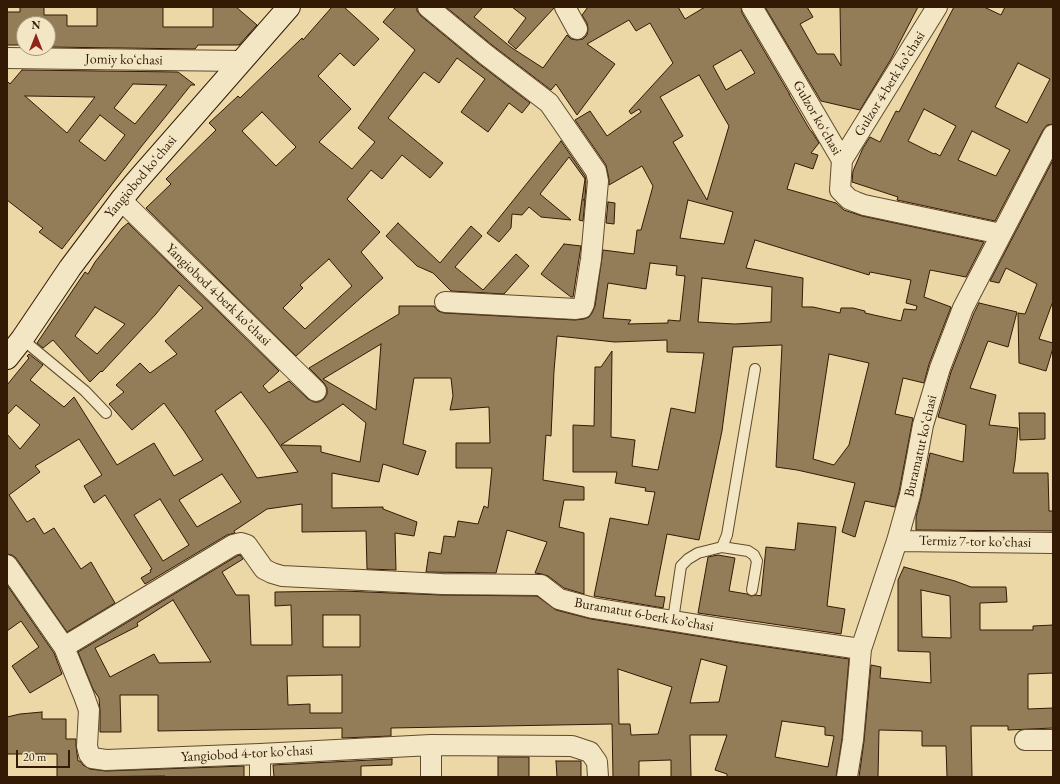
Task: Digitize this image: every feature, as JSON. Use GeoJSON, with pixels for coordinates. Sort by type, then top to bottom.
{"type":"FeatureCollection","features":[{"type":"Feature","properties":{"kind":"street","name":"Yangiobod koʻchasi"},"geometry":{"type":"LineString","coordinates":[[7,358],[22,339],[70,268],[134,183],[289,7]]}},
{"type":"Feature","properties":{"kind":"street"},"geometry":{"type":"LineString","coordinates":[[428,7],[548,103],[596,171],[598,181],[591,259],[584,304],[582,308],[576,309],[445,302]]}},
{"type":"Feature","properties":{"kind":"street"},"geometry":{"type":"LineString","coordinates":[[565,7],[576,29]]}},
{"type":"Feature","properties":{"kind":"street","name":"Gulzor koʻchasi"},"geometry":{"type":"LineString","coordinates":[[752,7],[842,160],[840,190],[849,199],[856,202],[1001,234]]}},
{"type":"Feature","properties":{"kind":"street","name":"Gulzor 4-berk koʼchasi"},"geometry":{"type":"LineString","coordinates":[[842,160],[937,7]]}},
{"type":"Feature","properties":{"kind":"street","name":"Jomiy koʻchasi"},"geometry":{"type":"LineString","coordinates":[[8,60],[241,62]]}},
{"type":"Feature","properties":{"kind":"street","name":"Buramatut koʻchasi"},"geometry":{"type":"LineString","coordinates":[[847,777],[853,740],[861,649],[897,541],[910,495],[923,425],[940,368],[963,308],[1053,135]]}},
{"type":"Feature","properties":{"kind":"street","name":"Yangiobod 4-berk koʼchasi"},"geometry":{"type":"LineString","coordinates":[[121,200],[316,391]]}},
{"type":"Feature","properties":{"kind":"street","name":"Termiz 7-tor koʼchasi"},"geometry":{"type":"LineString","coordinates":[[897,541],[1053,543]]}},
{"type":"Feature","properties":{"kind":"street","name":"Buramatut 6-berk koʼchasi"},"geometry":{"type":"LineString","coordinates":[[64,647],[233,545],[241,543],[247,545],[264,568],[272,573],[282,576],[442,584],[541,585],[559,599],[586,606],[742,632],[861,649]]}},
{"type":"Feature","properties":{"kind":"street","name":"Yangiobod 4-tor koʼchasi"},"geometry":{"type":"LineString","coordinates":[[7,565],[64,647],[89,710],[88,746],[89,754],[92,758],[106,760],[431,745],[572,746],[590,752],[597,762],[598,777]]}},
{"type":"Feature","properties":{"kind":"street"},"geometry":{"type":"LineString","coordinates":[[1025,740],[1053,740]]}},
{"type":"Feature","properties":{"kind":"street"},"geometry":{"type":"LineString","coordinates":[[431,745],[431,777]]}},
{"type":"Feature","properties":{"kind":"street"},"geometry":{"type":"LineString","coordinates":[[260,754],[260,777]]}},
{"type":"Feature","properties":{"kind":"lane"},"geometry":{"type":"LineString","coordinates":[[22,339],[85,391],[106,412]]}},
{"type":"Feature","properties":{"kind":"lane"},"geometry":{"type":"LineString","coordinates":[[722,547],[727,535],[755,369]]}},
{"type":"Feature","properties":{"kind":"lane"},"geometry":{"type":"LineString","coordinates":[[673,620],[681,566],[688,559],[698,553],[722,547],[748,551],[754,555],[757,561],[752,590]]}},
{"type":"Feature","properties":{"kind":"building"},"geometry":{"type":"Polygon","coordinates":[[[20,7],[44,7],[44,15],[67,15],[67,26],[97,26],[97,7],[163,7],[163,27],[213,27],[213,7],[236,7],[257,25],[239,45],[198,45],[195,49],[56,47],[56,16],[16,16],[16,45],[7,45],[7,12],[20,12],[20,7]]]}},
{"type":"Feature","properties":{"kind":"building"},"geometry":{"type":"Polygon","coordinates":[[[332,7],[344,7],[379,39],[354,66],[340,53],[318,76],[351,109],[319,142],[352,169],[375,142],[358,128],[415,50],[383,22],[396,7],[417,7],[417,11],[421,16],[530,103],[522,113],[509,103],[488,132],[461,112],[485,79],[457,58],[439,83],[424,72],[388,118],[443,163],[430,178],[402,155],[382,179],[371,170],[347,199],[380,232],[361,252],[383,278],[296,356],[146,208],[171,184],[166,179],[216,130],[209,123],[238,96],[240,98],[302,38],[303,40],[332,7]],[[262,112],[242,131],[276,166],[296,147],[262,112]],[[329,259],[300,285],[303,288],[283,308],[305,329],[352,286],[329,259]]]}},
{"type":"Feature","properties":{"kind":"building"},"geometry":{"type":"Polygon","coordinates":[[[446,7],[483,7],[474,17],[512,48],[543,68],[567,35],[571,39],[577,40],[583,39],[587,35],[587,23],[582,15],[588,7],[678,7],[685,19],[705,7],[741,7],[742,13],[819,143],[811,153],[818,155],[813,169],[795,163],[787,189],[836,203],[844,210],[862,216],[984,242],[966,277],[930,270],[924,297],[951,307],[929,364],[924,383],[903,378],[895,414],[913,418],[895,507],[865,501],[855,537],[842,532],[855,483],[797,470],[776,467],[782,345],[733,347],[722,431],[699,540],[667,534],[655,596],[665,597],[663,608],[594,596],[610,518],[648,525],[655,492],[645,491],[646,488],[615,483],[617,472],[573,472],[573,425],[594,426],[595,367],[601,367],[612,351],[611,437],[635,440],[632,466],[658,470],[671,408],[695,413],[704,353],[667,352],[667,340],[615,342],[557,336],[551,436],[546,435],[543,480],[584,487],[584,500],[564,500],[559,527],[584,533],[584,594],[564,588],[548,576],[535,573],[547,542],[507,530],[496,573],[426,572],[429,552],[441,554],[444,536],[455,537],[458,521],[478,524],[484,506],[488,508],[492,468],[456,468],[456,443],[490,443],[489,407],[450,410],[453,396],[451,378],[414,378],[403,444],[426,451],[418,475],[383,464],[379,482],[332,473],[332,508],[383,507],[383,509],[417,522],[414,536],[395,533],[396,570],[367,569],[366,531],[302,532],[302,504],[267,509],[234,531],[235,533],[227,535],[145,584],[141,578],[151,572],[150,570],[152,569],[105,495],[94,503],[84,486],[102,475],[79,439],[35,466],[40,472],[9,495],[27,522],[34,518],[44,534],[54,528],[81,569],[91,562],[115,603],[67,632],[16,558],[7,554],[7,434],[20,449],[40,425],[16,405],[7,415],[7,385],[29,358],[27,356],[29,354],[43,365],[30,380],[64,407],[74,397],[117,465],[154,443],[174,476],[203,460],[164,403],[132,430],[109,404],[124,392],[116,385],[140,363],[150,373],[177,354],[165,341],[203,308],[179,285],[156,314],[102,372],[101,371],[90,382],[53,340],[43,348],[37,343],[85,272],[88,274],[95,262],[122,228],[128,223],[279,371],[263,386],[269,393],[289,381],[308,399],[314,402],[319,402],[324,399],[327,394],[327,388],[309,368],[399,314],[399,306],[434,306],[438,311],[444,313],[575,320],[589,317],[592,313],[595,306],[603,250],[634,254],[637,230],[641,230],[653,186],[642,166],[609,185],[606,165],[575,120],[590,111],[607,136],[641,112],[639,109],[631,114],[629,111],[673,63],[650,23],[636,31],[629,20],[587,44],[615,64],[577,115],[556,84],[551,90],[492,45],[446,7]],[[741,50],[713,66],[726,90],[755,73],[741,50]],[[699,75],[660,97],[683,136],[673,142],[707,200],[729,126],[699,75]],[[688,200],[680,238],[724,244],[733,212],[688,200]],[[755,240],[746,268],[803,278],[802,307],[813,307],[840,313],[841,308],[853,308],[865,311],[865,313],[901,321],[904,309],[916,310],[917,306],[906,303],[911,280],[870,272],[869,275],[755,240]],[[650,263],[646,289],[608,283],[603,318],[631,320],[628,324],[668,323],[668,320],[680,321],[685,276],[676,275],[677,266],[650,263]],[[702,278],[698,322],[735,324],[771,322],[772,287],[702,278]],[[95,307],[75,336],[97,354],[125,324],[95,307]],[[381,344],[323,379],[376,410],[381,344]],[[829,354],[813,459],[834,465],[849,445],[869,363],[829,354]],[[241,392],[215,411],[257,478],[298,472],[241,392]],[[343,404],[281,445],[321,446],[321,452],[360,462],[366,423],[343,404]],[[222,474],[179,500],[197,527],[241,502],[222,474]],[[160,499],[134,515],[163,561],[189,545],[160,499]]]}},
{"type":"Feature","properties":{"kind":"building"},"geometry":{"type":"Polygon","coordinates":[[[512,7],[554,7],[516,49],[508,42],[526,18],[512,7]]]}},
{"type":"Feature","properties":{"kind":"building"},"geometry":{"type":"Polygon","coordinates":[[[765,7],[807,7],[813,17],[800,24],[817,54],[834,54],[841,66],[840,7],[918,7],[891,59],[860,110],[821,101],[765,7]]]}},
{"type":"Feature","properties":{"kind":"building"},"geometry":{"type":"Polygon","coordinates":[[[954,7],[984,7],[1001,15],[1005,7],[1053,7],[1053,124],[1047,125],[1043,130],[995,221],[897,200],[898,197],[852,182],[853,171],[863,148],[870,137],[880,142],[896,111],[899,112],[954,7]],[[1018,63],[995,107],[1027,123],[1050,79],[1018,63]],[[924,109],[908,141],[940,156],[956,126],[924,109]],[[972,131],[958,160],[996,176],[1010,150],[972,131]]]}},
{"type":"Feature","properties":{"kind":"building"},"geometry":{"type":"Polygon","coordinates":[[[22,70],[178,72],[195,85],[191,85],[62,249],[39,232],[43,228],[7,200],[7,81],[10,84],[22,70]],[[133,84],[114,108],[135,124],[167,85],[133,84]],[[25,96],[67,133],[95,97],[25,96]],[[100,115],[79,141],[105,161],[125,135],[100,115]]]}},
{"type":"Feature","properties":{"kind":"building"},"geometry":{"type":"Polygon","coordinates":[[[561,141],[585,176],[586,182],[585,199],[583,200],[585,200],[583,221],[579,220],[585,179],[569,157],[540,194],[571,220],[541,217],[529,207],[522,215],[512,214],[511,228],[499,242],[487,233],[561,141]]]}},
{"type":"Feature","properties":{"kind":"building"},"geometry":{"type":"Polygon","coordinates":[[[1053,160],[1053,301],[1039,339],[1053,343],[1053,348],[1046,371],[1019,363],[1018,313],[1025,314],[1037,284],[1006,268],[999,283],[990,281],[1053,160]]]}},
{"type":"Feature","properties":{"kind":"building"},"geometry":{"type":"Polygon","coordinates":[[[608,202],[615,203],[614,224],[606,223],[608,202]]]}},
{"type":"Feature","properties":{"kind":"building"},"geometry":{"type":"Polygon","coordinates":[[[398,223],[440,263],[471,226],[482,236],[455,267],[483,290],[516,254],[529,266],[504,294],[451,291],[433,273],[417,266],[386,236],[398,223]]]}},
{"type":"Feature","properties":{"kind":"building"},"geometry":{"type":"Polygon","coordinates":[[[564,244],[581,246],[573,297],[541,274],[564,244]]]}},
{"type":"Feature","properties":{"kind":"building"},"geometry":{"type":"Polygon","coordinates":[[[979,303],[1017,312],[1008,347],[988,341],[970,388],[996,395],[989,425],[1018,428],[1013,473],[1048,473],[1049,511],[1053,511],[1053,531],[916,530],[916,517],[930,453],[963,462],[966,425],[938,417],[951,372],[979,303]]]}},
{"type":"Feature","properties":{"kind":"building"},"geometry":{"type":"Polygon","coordinates":[[[1019,413],[1045,413],[1045,439],[1020,440],[1019,413]]]}},
{"type":"Feature","properties":{"kind":"building"},"geometry":{"type":"Polygon","coordinates":[[[798,523],[836,527],[827,606],[845,609],[841,634],[698,613],[708,557],[718,555],[735,558],[729,591],[751,596],[761,596],[766,547],[795,550],[798,523]]]}},
{"type":"Feature","properties":{"kind":"building"},"geometry":{"type":"Polygon","coordinates":[[[240,555],[243,559],[222,572],[236,595],[249,595],[251,645],[292,645],[291,605],[275,606],[275,592],[343,591],[441,595],[537,596],[556,610],[591,619],[849,659],[842,739],[836,777],[727,777],[727,774],[715,770],[727,735],[690,735],[691,777],[671,777],[671,760],[639,761],[639,777],[613,777],[612,724],[391,728],[391,736],[342,738],[342,728],[158,731],[158,695],[120,695],[121,732],[100,732],[99,698],[93,689],[78,652],[240,555]],[[173,600],[137,623],[138,626],[95,648],[110,677],[154,654],[159,663],[211,662],[173,600]],[[323,615],[323,647],[360,647],[360,615],[323,615]],[[701,659],[690,703],[719,702],[727,666],[701,659]],[[618,669],[619,724],[630,724],[631,735],[658,734],[672,687],[618,669]],[[342,675],[287,676],[288,705],[310,704],[310,713],[342,713],[342,675]],[[782,721],[775,757],[828,767],[834,736],[825,735],[825,727],[782,721]]]}},
{"type":"Feature","properties":{"kind":"building"},"geometry":{"type":"Polygon","coordinates":[[[904,567],[971,587],[1006,587],[1007,602],[980,603],[980,630],[1033,630],[1033,626],[1053,625],[1053,673],[1028,674],[1028,709],[1053,708],[1053,728],[1008,730],[1008,726],[971,726],[972,777],[947,777],[946,746],[922,746],[922,731],[879,730],[878,777],[859,777],[871,665],[881,667],[880,678],[931,683],[930,652],[898,651],[898,580],[904,567]],[[921,590],[922,637],[951,638],[950,596],[921,590]]]}},
{"type":"Feature","properties":{"kind":"building"},"geometry":{"type":"Polygon","coordinates":[[[7,585],[54,653],[62,674],[30,693],[12,666],[39,647],[21,621],[7,631],[7,585]]]}},
{"type":"Feature","properties":{"kind":"building"},"geometry":{"type":"Polygon","coordinates":[[[42,712],[42,719],[66,719],[66,739],[76,739],[78,761],[90,769],[106,771],[244,766],[244,777],[57,777],[57,754],[7,754],[7,717],[42,712]]]}},
{"type":"Feature","properties":{"kind":"building"},"geometry":{"type":"Polygon","coordinates":[[[498,757],[529,757],[529,777],[498,777],[498,757]]]}},
{"type":"Feature","properties":{"kind":"building"},"geometry":{"type":"Polygon","coordinates":[[[392,759],[392,765],[361,766],[361,777],[274,777],[273,765],[392,759]]]}},
{"type":"Feature","properties":{"kind":"building"},"geometry":{"type":"Polygon","coordinates":[[[556,761],[581,761],[581,777],[557,777],[556,761]]]}}]}
